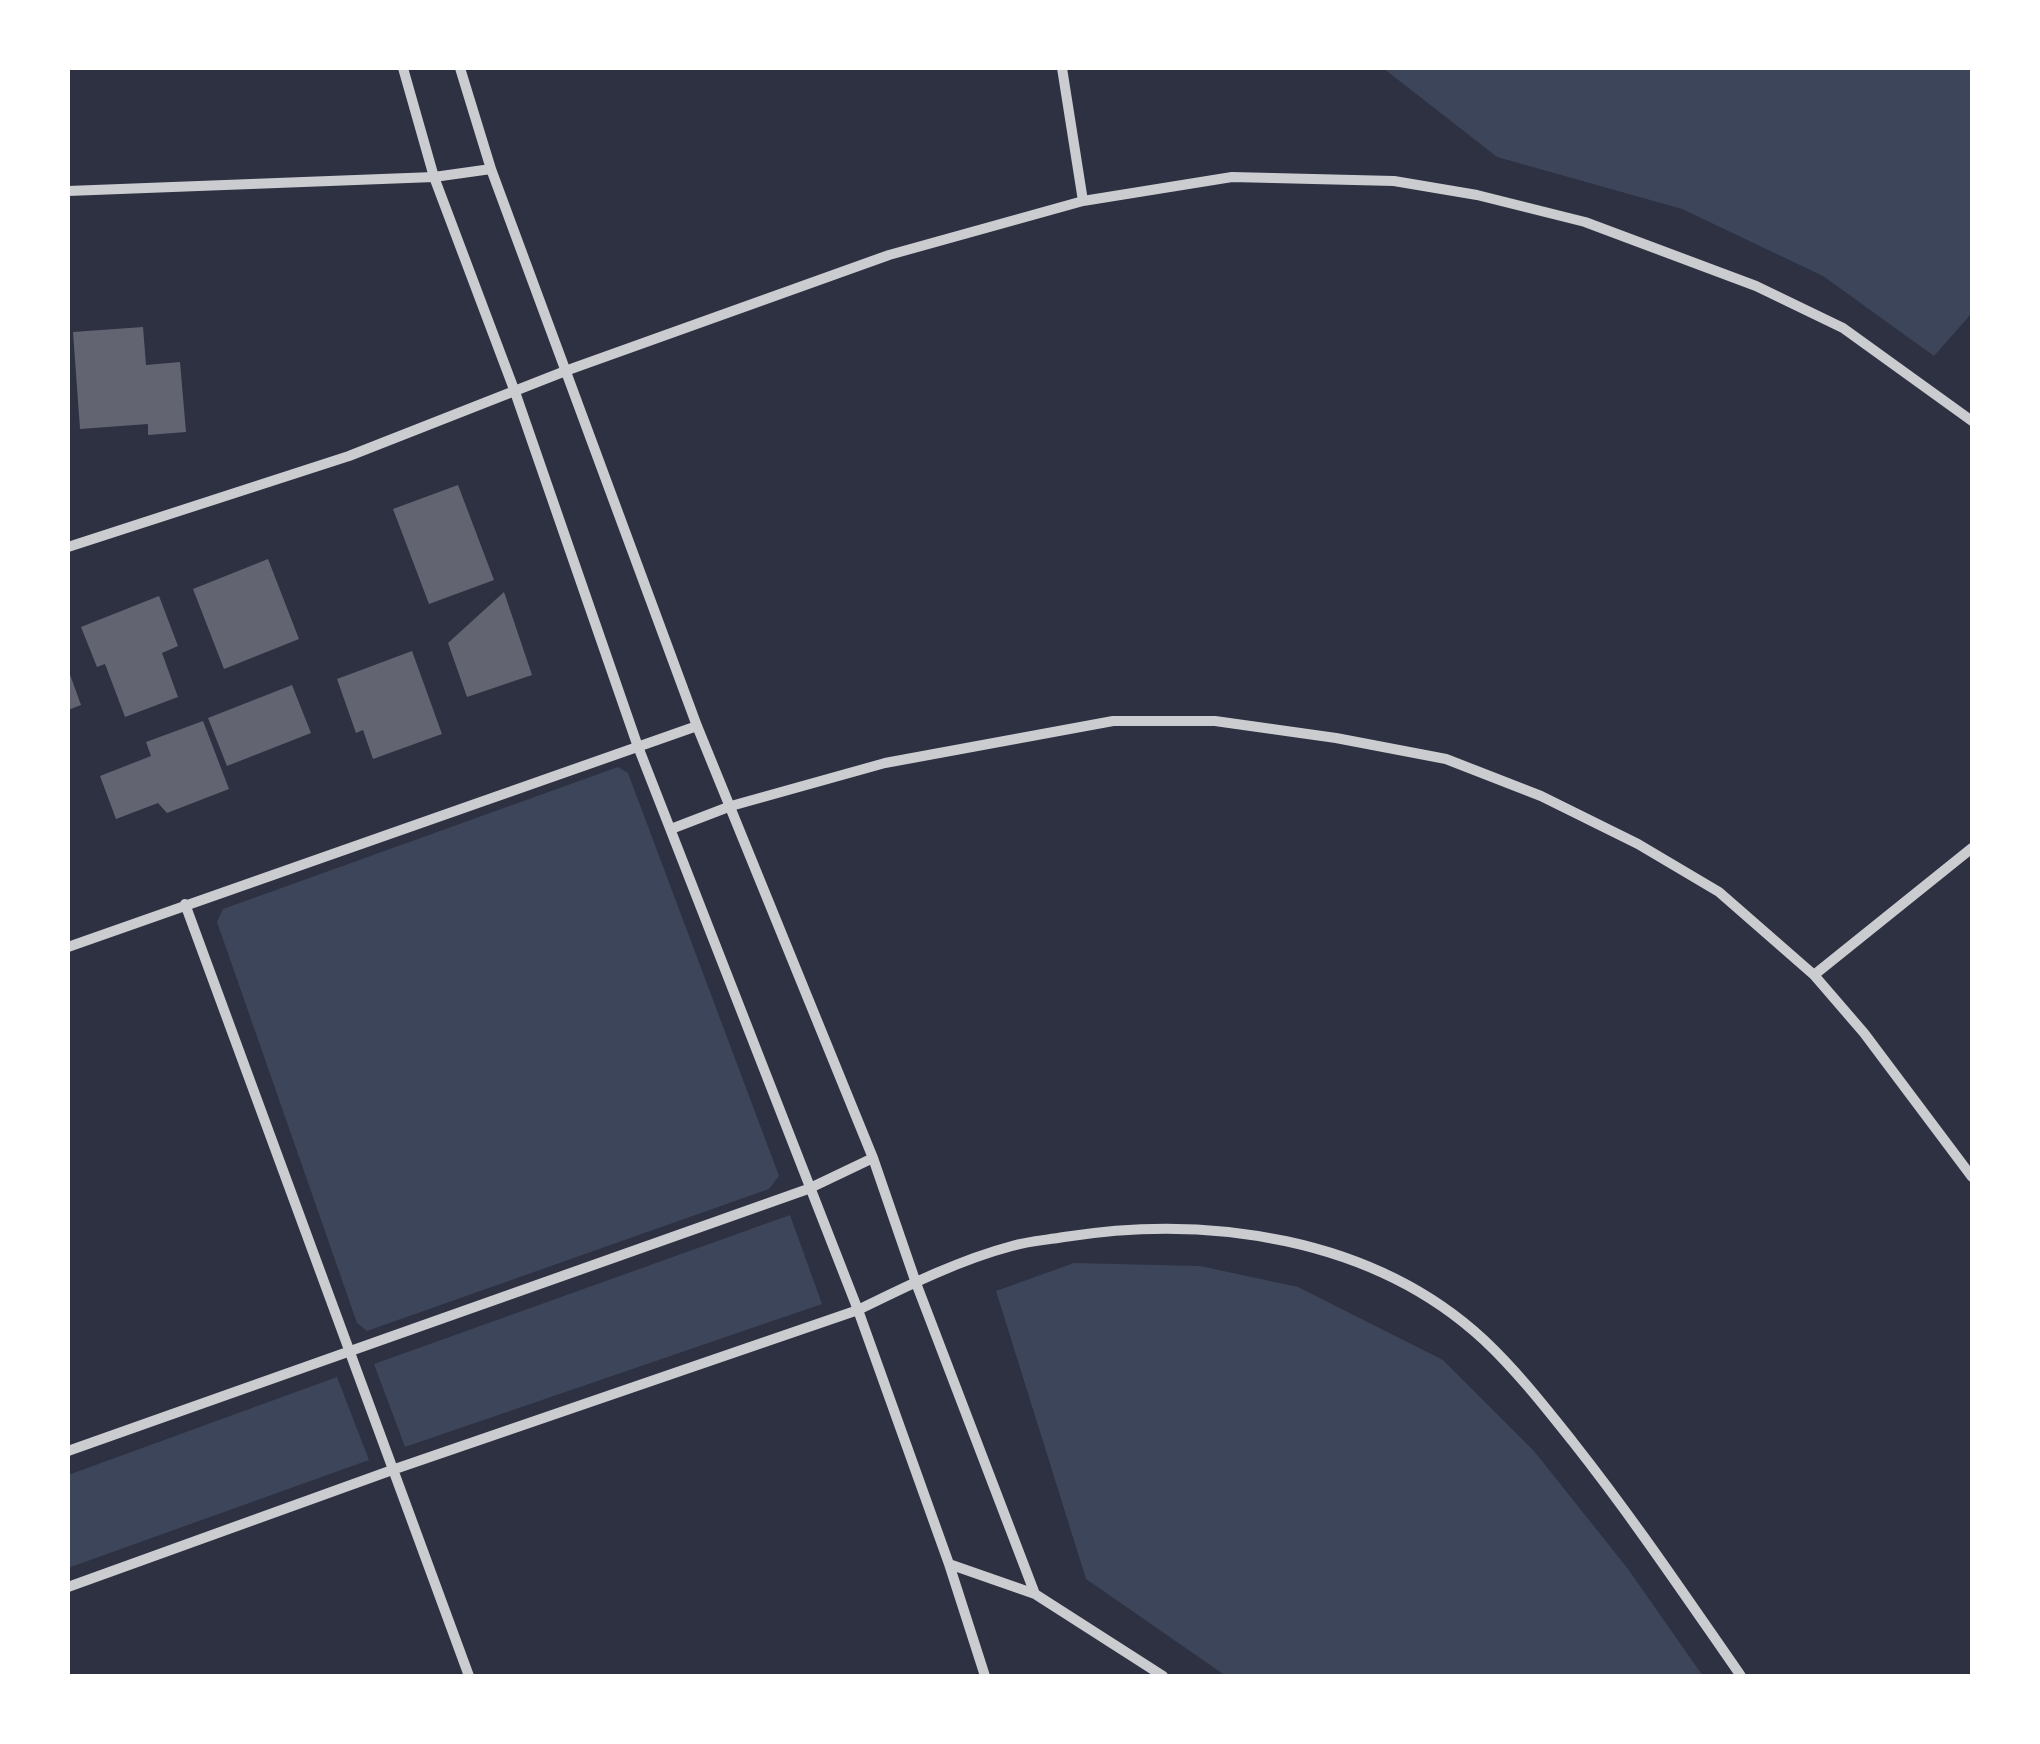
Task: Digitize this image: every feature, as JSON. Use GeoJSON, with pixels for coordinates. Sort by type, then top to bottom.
{"type":"FeatureCollection","features":[{"type":"Feature","properties":{"kind":"street"},"geometry":{"type":"LineString","coordinates":[[403,68],[434,177],[515,392],[637,744],[858,1310],[985,1676]]}},
{"type":"Feature","properties":{"kind":"street"},"geometry":{"type":"LineString","coordinates":[[460,68],[491,168],[697,726],[873,1158],[1034,1594]]}},
{"type":"Feature","properties":{"kind":"street"},"geometry":{"type":"LineString","coordinates":[[1062,68],[1083,201]]}},
{"type":"Feature","properties":{"kind":"street"},"geometry":{"type":"LineString","coordinates":[[68,191],[434,177],[491,168]]}},
{"type":"Feature","properties":{"kind":"street"},"geometry":{"type":"LineString","coordinates":[[68,547],[349,456],[568,370],[889,255],[1083,201],[1232,177],[1394,181],[1477,194],[1585,222],[1756,286],[1843,328],[1972,421]]}},
{"type":"Feature","properties":{"kind":"street"},"geometry":{"type":"LineString","coordinates":[[671,829],[731,806],[885,763],[1112,720],[1216,722],[1336,738],[1446,759],[1541,796],[1638,844],[1720,892],[1814,975],[1864,1034],[1972,1177]]}},
{"type":"Feature","properties":{"kind":"street"},"geometry":{"type":"LineString","coordinates":[[68,947],[697,726]]}},
{"type":"Feature","properties":{"kind":"street"},"geometry":{"type":"LineString","coordinates":[[1814,975],[1972,848]]}},
{"type":"Feature","properties":{"kind":"street"},"geometry":{"type":"LineString","coordinates":[[185,904],[469,1676]]}},
{"type":"Feature","properties":{"kind":"street"},"geometry":{"type":"LineString","coordinates":[[68,1451],[808,1189],[873,1158]]}},
{"type":"Feature","properties":{"kind":"street"},"geometry":{"type":"LineString","coordinates":[[68,1588],[395,1469],[858,1310],[916,1282],[1012,1246],[1092,1232],[1183,1227],[1308,1244],[1403,1284],[1483,1339],[1535,1394],[1623,1505],[1741,1676]]}},
{"type":"Feature","properties":{"kind":"street"},"geometry":{"type":"LineString","coordinates":[[949,1564],[1034,1594],[1162,1676]]}},
{"type":"Feature","properties":{"kind":"shaded area"},"geometry":{"type":"Polygon","coordinates":[[[1383,68],[1972,68],[1972,313],[1934,356],[1823,276],[1682,209],[1497,157],[1383,68]]]}},
{"type":"Feature","properties":{"kind":"shaded area"},"geometry":{"type":"Polygon","coordinates":[[[618,767],[628,773],[779,1176],[769,1189],[367,1331],[357,1323],[217,922],[223,909],[618,767]]]}},
{"type":"Feature","properties":{"kind":"shaded area"},"geometry":{"type":"Polygon","coordinates":[[[790,1215],[822,1304],[405,1447],[374,1364],[790,1215]]]}},
{"type":"Feature","properties":{"kind":"shaded area"},"geometry":{"type":"Polygon","coordinates":[[[1074,1263],[1200,1266],[1298,1287],[1443,1360],[1534,1451],[1628,1569],[1703,1676],[1226,1676],[1086,1579],[996,1291],[1074,1263]]]}},
{"type":"Feature","properties":{"kind":"shaded area"},"geometry":{"type":"Polygon","coordinates":[[[337,1377],[369,1460],[68,1568],[68,1475],[337,1377]]]}},
{"type":"Feature","properties":{"kind":"building"},"geometry":{"type":"Polygon","coordinates":[[[143,327],[146,365],[180,362],[186,432],[148,435],[148,424],[80,429],[73,332],[143,327]]]}},
{"type":"Feature","properties":{"kind":"building"},"geometry":{"type":"Polygon","coordinates":[[[458,485],[494,580],[429,604],[393,509],[458,485]]]}},
{"type":"Feature","properties":{"kind":"building"},"geometry":{"type":"Polygon","coordinates":[[[268,559],[299,639],[224,669],[193,589],[268,559]]]}},
{"type":"Feature","properties":{"kind":"building"},"geometry":{"type":"Polygon","coordinates":[[[504,592],[532,675],[467,697],[448,643],[504,592]]]}},
{"type":"Feature","properties":{"kind":"building"},"geometry":{"type":"Polygon","coordinates":[[[159,596],[178,646],[162,653],[178,697],[125,717],[105,664],[97,667],[81,627],[159,596]]]}},
{"type":"Feature","properties":{"kind":"building"},"geometry":{"type":"Polygon","coordinates":[[[412,651],[442,734],[373,759],[363,730],[356,733],[337,679],[412,651]]]}},
{"type":"Feature","properties":{"kind":"building"},"geometry":{"type":"Polygon","coordinates":[[[68,669],[81,705],[68,710],[68,669]]]}},
{"type":"Feature","properties":{"kind":"building"},"geometry":{"type":"Polygon","coordinates":[[[292,685],[311,733],[227,766],[208,718],[292,685]]]}},
{"type":"Feature","properties":{"kind":"building"},"geometry":{"type":"Polygon","coordinates":[[[203,721],[229,789],[167,813],[158,803],[116,819],[100,776],[151,756],[146,742],[203,721]]]}}]}
